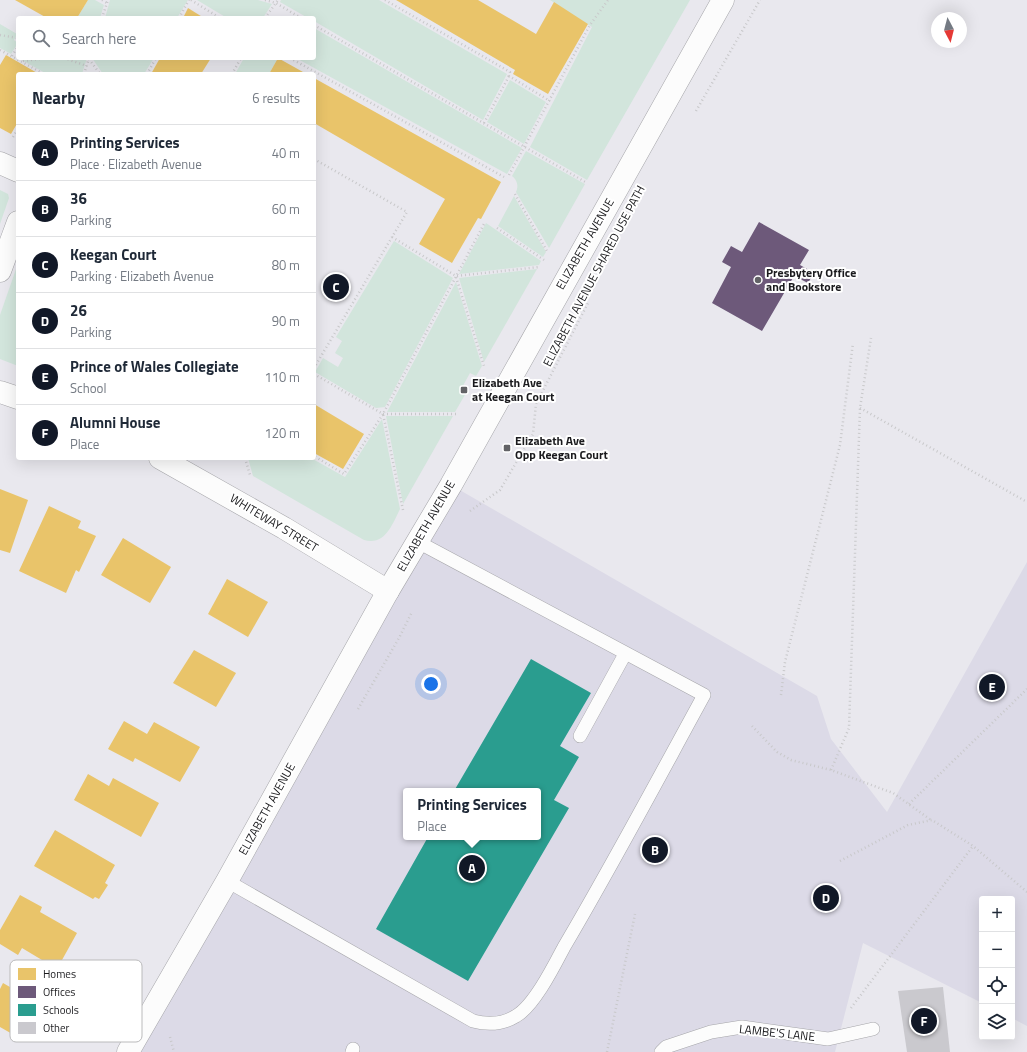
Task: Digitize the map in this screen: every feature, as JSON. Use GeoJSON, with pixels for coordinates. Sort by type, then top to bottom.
{"type":"FeatureCollection","features":[{"type":"Feature","properties":{"kind":"main road","name":"ELIZABETH AVENUE"},"geometry":{"type":"LineString","coordinates":[[142,1028],[227,881],[388,591],[418,542],[723,0]]}},
{"type":"Feature","properties":{"kind":"main road"},"geometry":{"type":"LineString","coordinates":[[0,163],[16,170]]}},
{"type":"Feature","properties":{"kind":"main road"},"geometry":{"type":"LineString","coordinates":[[0,270],[16,227]]}},
{"type":"Feature","properties":{"kind":"main road"},"geometry":{"type":"LineString","coordinates":[[0,392],[16,397]]}},
{"type":"Feature","properties":{"kind":"main road","name":"WHITEWAY STREET"},"geometry":{"type":"LineString","coordinates":[[164,460],[250,508],[388,591]]}},
{"type":"Feature","properties":{"kind":"main road","name":"ELIZABETH AVENUE"},"geometry":{"type":"LineString","coordinates":[[128,1052],[134,1042]]}},
{"type":"Feature","properties":{"kind":"lane"},"geometry":{"type":"LineString","coordinates":[[227,881],[473,1021],[484,1024],[500,1023],[517,1016],[534,998],[597,892],[704,695],[418,542]]}},
{"type":"Feature","properties":{"kind":"lane"},"geometry":{"type":"LineString","coordinates":[[580,736],[625,654]]}},
{"type":"Feature","properties":{"kind":"lane","name":"LAMBE'S LANE"},"geometry":{"type":"LineString","coordinates":[[661,1052],[666,1047],[711,1032],[742,1027],[828,1039],[873,1029]]}},
{"type":"Feature","properties":{"kind":"path"},"geometry":{"type":"LineString","coordinates":[[102,0],[108,2],[103,16]]}},
{"type":"Feature","properties":{"kind":"path"},"geometry":{"type":"LineString","coordinates":[[180,16],[190,0],[217,16]]}},
{"type":"Feature","properties":{"kind":"path"},"geometry":{"type":"LineString","coordinates":[[265,0],[277,2],[298,16]]}},
{"type":"Feature","properties":{"kind":"path"},"geometry":{"type":"LineString","coordinates":[[385,0],[510,72],[484,123]]}},
{"type":"Feature","properties":{"kind":"path"},"geometry":{"type":"LineString","coordinates":[[509,175],[590,25],[608,0]]}},
{"type":"Feature","properties":{"kind":"path"},"geometry":{"type":"LineString","coordinates":[[698,108],[760,0]]}},
{"type":"Feature","properties":{"kind":"path"},"geometry":{"type":"LineString","coordinates":[[267,16],[277,2]]}},
{"type":"Feature","properties":{"kind":"path"},"geometry":{"type":"LineString","coordinates":[[316,26],[590,184]]}},
{"type":"Feature","properties":{"kind":"path"},"geometry":{"type":"LineString","coordinates":[[0,35],[16,38]]}},
{"type":"Feature","properties":{"kind":"path"},"geometry":{"type":"LineString","coordinates":[[12,56],[16,49]]}},
{"type":"Feature","properties":{"kind":"path"},"geometry":{"type":"LineString","coordinates":[[0,50],[16,58]]}},
{"type":"Feature","properties":{"kind":"path"},"geometry":{"type":"LineString","coordinates":[[21,61],[30,60]]}},
{"type":"Feature","properties":{"kind":"path"},"geometry":{"type":"LineString","coordinates":[[70,60],[87,66]]}},
{"type":"Feature","properties":{"kind":"path"},"geometry":{"type":"LineString","coordinates":[[85,72],[88,60]]}},
{"type":"Feature","properties":{"kind":"path"},"geometry":{"type":"LineString","coordinates":[[90,60],[99,72]]}},
{"type":"Feature","properties":{"kind":"path"},"geometry":{"type":"LineString","coordinates":[[148,72],[155,60]]}},
{"type":"Feature","properties":{"kind":"path"},"geometry":{"type":"LineString","coordinates":[[233,72],[240,60]]}},
{"type":"Feature","properties":{"kind":"path"},"geometry":{"type":"LineString","coordinates":[[294,60],[315,72]]}},
{"type":"Feature","properties":{"kind":"path"},"geometry":{"type":"LineString","coordinates":[[21,61],[40,72]]}},
{"type":"Feature","properties":{"kind":"path"},"geometry":{"type":"LineString","coordinates":[[316,72],[504,177]]}},
{"type":"Feature","properties":{"kind":"path"},"geometry":{"type":"LineString","coordinates":[[509,76],[550,101]]}},
{"type":"Feature","properties":{"kind":"path"},"geometry":{"type":"LineString","coordinates":[[316,160],[407,212],[316,365]]}},
{"type":"Feature","properties":{"kind":"path"},"geometry":{"type":"LineString","coordinates":[[515,194],[550,255]]}},
{"type":"Feature","properties":{"kind":"path"},"geometry":{"type":"LineString","coordinates":[[316,457],[344,474],[383,414],[485,222]]}},
{"type":"Feature","properties":{"kind":"path"},"geometry":{"type":"LineString","coordinates":[[497,228],[546,261]]}},
{"type":"Feature","properties":{"kind":"path"},"geometry":{"type":"LineString","coordinates":[[392,236],[456,276],[543,266]]}},
{"type":"Feature","properties":{"kind":"path"},"geometry":{"type":"LineString","coordinates":[[456,276],[485,368]]}},
{"type":"Feature","properties":{"kind":"path","name":"ELIZABETH AVENUE SHARED USE PATH"},"geometry":{"type":"LineString","coordinates":[[467,514],[500,490],[533,434],[536,404],[590,301]]}},
{"type":"Feature","properties":{"kind":"path"},"geometry":{"type":"LineString","coordinates":[[831,770],[849,728],[860,408],[871,338]]}},
{"type":"Feature","properties":{"kind":"path"},"geometry":{"type":"LineString","coordinates":[[781,695],[785,662],[840,445],[853,344]]}},
{"type":"Feature","properties":{"kind":"path"},"geometry":{"type":"LineString","coordinates":[[316,375],[383,414],[459,414]]}},
{"type":"Feature","properties":{"kind":"path"},"geometry":{"type":"LineString","coordinates":[[860,408],[1027,502]]}},
{"type":"Feature","properties":{"kind":"path"},"geometry":{"type":"LineString","coordinates":[[383,414],[403,512]]}},
{"type":"Feature","properties":{"kind":"path"},"geometry":{"type":"LineString","coordinates":[[246,460],[252,480]]}},
{"type":"Feature","properties":{"kind":"path"},"geometry":{"type":"LineString","coordinates":[[909,804],[1027,689]]}},
{"type":"Feature","properties":{"kind":"path"},"geometry":{"type":"LineString","coordinates":[[752,726],[777,752],[791,760],[831,770],[893,793],[973,846],[1027,892]]}},
{"type":"Feature","properties":{"kind":"path"},"geometry":{"type":"LineString","coordinates":[[840,861],[908,825],[932,820]]}},
{"type":"Feature","properties":{"kind":"path"},"geometry":{"type":"LineString","coordinates":[[828,1039],[973,846]]}},
{"type":"Feature","properties":{"kind":"path"},"geometry":{"type":"LineString","coordinates":[[608,1052],[635,914]]}},
{"type":"Feature","properties":{"kind":"path"},"geometry":{"type":"LineString","coordinates":[[169,1033],[174,1052]]}},
{"type":"Feature","properties":{"kind":"shaded area"},"geometry":{"type":"Polygon","coordinates":[[[451,485],[817,696],[831,739],[887,812],[1027,562],[1027,1026],[1015,1020],[1015,896],[979,896],[979,1001],[863,943],[835,1052],[128,1052],[134,1042],[142,1042],[142,1027],[451,485]]]}},
{"type":"Feature","properties":{"kind":"green space"},"geometry":{"type":"Polygon","coordinates":[[[88,0],[95,0],[104,5],[101,16],[78,16],[88,0]]]}},
{"type":"Feature","properties":{"kind":"green space"},"geometry":{"type":"Polygon","coordinates":[[[110,0],[188,0],[178,16],[106,16],[110,0]]]}},
{"type":"Feature","properties":{"kind":"green space"},"geometry":{"type":"Polygon","coordinates":[[[197,0],[258,0],[272,4],[264,16],[224,16],[197,0]]]}},
{"type":"Feature","properties":{"kind":"green space"},"geometry":{"type":"Polygon","coordinates":[[[281,0],[379,0],[507,74],[483,120],[316,22],[316,16],[304,16],[280,2],[281,0]]]}},
{"type":"Feature","properties":{"kind":"green space"},"geometry":{"type":"Polygon","coordinates":[[[550,0],[690,0],[587,180],[530,147],[592,27],[550,0]]]}},
{"type":"Feature","properties":{"kind":"green space"},"geometry":{"type":"Polygon","coordinates":[[[0,24],[16,33],[14,40],[16,42],[16,46],[11,54],[0,48],[0,24]]]}},
{"type":"Feature","properties":{"kind":"green space"},"geometry":{"type":"Polygon","coordinates":[[[316,29],[522,148],[507,174],[300,60],[316,60],[316,29]]]}},
{"type":"Feature","properties":{"kind":"green space"},"geometry":{"type":"Polygon","coordinates":[[[22,60],[86,60],[83,72],[43,72],[22,60]]]}},
{"type":"Feature","properties":{"kind":"green space"},"geometry":{"type":"Polygon","coordinates":[[[93,60],[153,60],[145,72],[102,72],[93,60]]]}},
{"type":"Feature","properties":{"kind":"green space"},"geometry":{"type":"Polygon","coordinates":[[[243,60],[277,60],[270,72],[236,72],[243,60]]]}},
{"type":"Feature","properties":{"kind":"green space"},"geometry":{"type":"Polygon","coordinates":[[[510,80],[546,102],[524,144],[487,122],[510,80]]]}},
{"type":"Feature","properties":{"kind":"green space"},"geometry":{"type":"Polygon","coordinates":[[[526,151],[585,184],[549,248],[516,192],[517,183],[512,176],[526,151]]]}},
{"type":"Feature","properties":{"kind":"green space"},"geometry":{"type":"Polygon","coordinates":[[[0,190],[8,194],[9,198],[0,224],[0,190]]]}},
{"type":"Feature","properties":{"kind":"green space"},"geometry":{"type":"Polygon","coordinates":[[[514,196],[546,252],[543,257],[498,226],[514,196]]]}},
{"type":"Feature","properties":{"kind":"green space"},"geometry":{"type":"Polygon","coordinates":[[[486,223],[541,261],[539,265],[459,274],[486,223]]]}},
{"type":"Feature","properties":{"kind":"green space"},"geometry":{"type":"Polygon","coordinates":[[[394,241],[453,278],[385,407],[376,408],[316,373],[323,358],[338,367],[343,358],[335,353],[342,341],[336,337],[394,241]]]}},
{"type":"Feature","properties":{"kind":"green space"},"geometry":{"type":"Polygon","coordinates":[[[16,269],[16,365],[0,359],[0,315],[16,269]]]}},
{"type":"Feature","properties":{"kind":"green space"},"geometry":{"type":"Polygon","coordinates":[[[537,269],[484,362],[459,278],[537,269]]]}},
{"type":"Feature","properties":{"kind":"green space"},"geometry":{"type":"Polygon","coordinates":[[[456,282],[482,366],[476,376],[470,373],[460,391],[466,393],[455,412],[387,412],[456,282]]]}},
{"type":"Feature","properties":{"kind":"green space"},"geometry":{"type":"Polygon","coordinates":[[[386,416],[453,416],[403,504],[386,416]]]}},
{"type":"Feature","properties":{"kind":"green space"},"geometry":{"type":"Polygon","coordinates":[[[382,419],[400,509],[391,527],[383,537],[371,541],[364,540],[253,476],[249,460],[315,460],[345,477],[382,419]]]}},
{"type":"Feature","properties":{"kind":"building: Homes"},"geometry":{"type":"Polygon","coordinates":[[[15,0],[88,0],[78,16],[43,16],[15,0]]]}},
{"type":"Feature","properties":{"kind":"building: Homes"},"geometry":{"type":"Polygon","coordinates":[[[396,0],[478,0],[536,34],[554,2],[588,24],[548,94],[513,74],[515,70],[396,0]]]}},
{"type":"Feature","properties":{"kind":"building: Homes"},"geometry":{"type":"Polygon","coordinates":[[[188,8],[201,16],[184,16],[188,8]]]}},
{"type":"Feature","properties":{"kind":"building: Homes"},"geometry":{"type":"Polygon","coordinates":[[[6,55],[36,72],[16,72],[16,125],[11,134],[0,128],[0,65],[6,55]]]}},
{"type":"Feature","properties":{"kind":"building: Homes"},"geometry":{"type":"Polygon","coordinates":[[[159,60],[210,60],[202,72],[152,72],[159,60]]]}},
{"type":"Feature","properties":{"kind":"building: Homes"},"geometry":{"type":"Polygon","coordinates":[[[277,60],[282,60],[303,72],[270,72],[277,60]]]}},
{"type":"Feature","properties":{"kind":"building: Homes"},"geometry":{"type":"Polygon","coordinates":[[[316,79],[501,182],[481,219],[478,218],[452,263],[419,244],[445,199],[316,124],[316,79]]]}},
{"type":"Feature","properties":{"kind":"building: Homes"},"geometry":{"type":"Polygon","coordinates":[[[316,405],[364,434],[343,469],[316,454],[316,405]]]}},
{"type":"Feature","properties":{"kind":"building: Homes"},"geometry":{"type":"Polygon","coordinates":[[[0,489],[28,500],[10,553],[0,550],[0,489]]]}},
{"type":"Feature","properties":{"kind":"building: Homes"},"geometry":{"type":"Polygon","coordinates":[[[49,506],[81,521],[78,528],[96,536],[79,572],[76,570],[66,593],[19,571],[49,506]]]}},
{"type":"Feature","properties":{"kind":"building: Homes"},"geometry":{"type":"Polygon","coordinates":[[[123,538],[171,567],[150,603],[101,575],[123,538]]]}},
{"type":"Feature","properties":{"kind":"building: Homes"},"geometry":{"type":"Polygon","coordinates":[[[227,579],[268,602],[248,637],[208,614],[227,579]]]}},
{"type":"Feature","properties":{"kind":"building: Homes"},"geometry":{"type":"Polygon","coordinates":[[[194,650],[236,673],[216,707],[173,683],[194,650]]]}},
{"type":"Feature","properties":{"kind":"building: Homes"},"geometry":{"type":"Polygon","coordinates":[[[124,721],[147,734],[154,722],[200,747],[180,782],[135,758],[133,762],[108,749],[124,721]]]}},
{"type":"Feature","properties":{"kind":"building: Homes"},"geometry":{"type":"Polygon","coordinates":[[[88,774],[109,786],[113,778],[159,803],[141,837],[74,800],[88,774]]]}},
{"type":"Feature","properties":{"kind":"building: Homes"},"geometry":{"type":"Polygon","coordinates":[[[55,830],[115,865],[105,883],[108,885],[99,899],[95,897],[93,899],[34,866],[55,830]]]}},
{"type":"Feature","properties":{"kind":"building: Homes"},"geometry":{"type":"Polygon","coordinates":[[[20,895],[42,907],[40,912],[77,933],[62,960],[42,960],[22,948],[18,955],[0,944],[0,930],[20,895]]]}},
{"type":"Feature","properties":{"kind":"building: Homes"},"geometry":{"type":"Polygon","coordinates":[[[3,983],[10,987],[10,1033],[0,1027],[0,989],[3,983]]]}},
{"type":"Feature","properties":{"kind":"building: Offices","name":"Presbytery Office and Bookstore"},"geometry":{"type":"Polygon","coordinates":[[[759,222],[809,250],[800,265],[814,273],[808,283],[794,276],[762,331],[712,303],[731,267],[722,262],[731,246],[742,252],[759,222]]]}},
{"type":"Feature","properties":{"kind":"building: Schools"},"geometry":{"type":"Polygon","coordinates":[[[531,659],[591,693],[560,746],[579,757],[554,800],[569,808],[468,981],[376,929],[426,840],[541,840],[541,788],[456,788],[531,659]]]}},
{"type":"Feature","properties":{"kind":"building: Other"},"geometry":{"type":"Polygon","coordinates":[[[943,987],[950,1052],[907,1052],[898,991],[943,987]]]}},
{"type":"Feature","properties":{"kind":"place","name":"Presbytery Office and Bookstore"},"geometry":{"type":"Point","coordinates":[758,280]}},
{"type":"Feature","properties":{"kind":"place","name":"Keegan Court"},"geometry":{"type":"Point","coordinates":[336,287]}},
{"type":"Feature","properties":{"kind":"place","name":"Elizabeth Ave at Keegan Court"},"geometry":{"type":"Point","coordinates":[464,390]}},
{"type":"Feature","properties":{"kind":"place","name":"Elizabeth Ave Opp Keegan Court"},"geometry":{"type":"Point","coordinates":[507,448]}},
{"type":"Feature","properties":{"kind":"place","name":"Prince of Wales Collegiate"},"geometry":{"type":"Point","coordinates":[992,687]}},
{"type":"Feature","properties":{"kind":"place","name":"36"},"geometry":{"type":"Point","coordinates":[655,850]}},
{"type":"Feature","properties":{"kind":"place","name":"Printing Services"},"geometry":{"type":"Point","coordinates":[472,868]}},
{"type":"Feature","properties":{"kind":"place","name":"26"},"geometry":{"type":"Point","coordinates":[826,898]}},
{"type":"Feature","properties":{"kind":"place","name":"Alumni House"},"geometry":{"type":"Point","coordinates":[924,1021]}}]}
